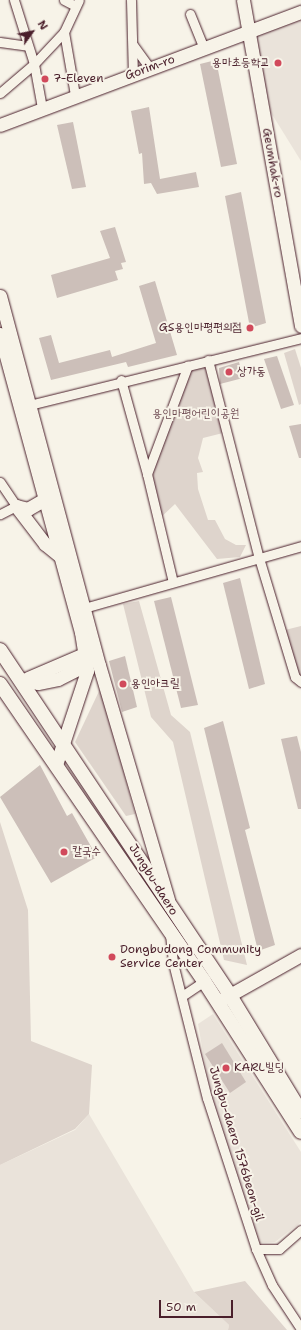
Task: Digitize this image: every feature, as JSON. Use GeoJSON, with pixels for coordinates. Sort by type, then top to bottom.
{"type":"FeatureCollection","features":[{"type":"Feature","properties":{"kind":"main road","name":"Geumhak-ro"},"geometry":{"type":"LineString","coordinates":[[242,0],[297,273],[301,326]]}},
{"type":"Feature","properties":{"kind":"main road","name":"Gorim-ro"},"geometry":{"type":"LineString","coordinates":[[0,125],[75,95],[301,12]]}},
{"type":"Feature","properties":{"kind":"main road"},"geometry":{"type":"LineString","coordinates":[[0,296],[26,406],[45,499],[85,659],[81,696],[56,765]]}},
{"type":"Feature","properties":{"kind":"main road"},"geometry":{"type":"LineString","coordinates":[[0,334],[26,406],[172,911]]}},
{"type":"Feature","properties":{"kind":"main road"},"geometry":{"type":"LineString","coordinates":[[16,506],[28,509],[45,499]]}},
{"type":"Feature","properties":{"kind":"main road"},"geometry":{"type":"LineString","coordinates":[[16,506],[45,544],[60,556]]}},
{"type":"Feature","properties":{"kind":"main road","name":"Jungbu-daero"},"geometry":{"type":"LineString","coordinates":[[0,650],[64,743],[172,911],[301,1132]]}},
{"type":"Feature","properties":{"kind":"main road"},"geometry":{"type":"LineString","coordinates":[[21,679],[33,678],[85,659]]}},
{"type":"Feature","properties":{"kind":"main road","name":"Jungbu-daero"},"geometry":{"type":"LineString","coordinates":[[0,684],[204,981],[223,998],[301,1112]]}},
{"type":"Feature","properties":{"kind":"main road"},"geometry":{"type":"LineString","coordinates":[[223,998],[301,955]]}},
{"type":"Feature","properties":{"kind":"street"},"geometry":{"type":"LineString","coordinates":[[14,0],[34,64],[42,108]]}},
{"type":"Feature","properties":{"kind":"street"},"geometry":{"type":"LineString","coordinates":[[0,93],[34,64],[64,32],[77,3],[64,0]]}},
{"type":"Feature","properties":{"kind":"street"},"geometry":{"type":"LineString","coordinates":[[131,0],[133,74]]}},
{"type":"Feature","properties":{"kind":"street"},"geometry":{"type":"LineString","coordinates":[[190,14],[204,48]]}},
{"type":"Feature","properties":{"kind":"street"},"geometry":{"type":"LineString","coordinates":[[64,32],[75,95]]}},
{"type":"Feature","properties":{"kind":"street"},"geometry":{"type":"LineString","coordinates":[[0,42],[28,46]]}},
{"type":"Feature","properties":{"kind":"street"},"geometry":{"type":"LineString","coordinates":[[133,45],[150,68]]}},
{"type":"Feature","properties":{"kind":"street"},"geometry":{"type":"LineString","coordinates":[[26,406],[121,380],[301,338]]}},
{"type":"Feature","properties":{"kind":"street"},"geometry":{"type":"LineString","coordinates":[[208,360],[259,558],[295,677],[301,682]]}},
{"type":"Feature","properties":{"kind":"street"},"geometry":{"type":"LineString","coordinates":[[147,474],[188,365]]}},
{"type":"Feature","properties":{"kind":"street"},"geometry":{"type":"LineString","coordinates":[[121,380],[147,474],[173,582]]}},
{"type":"Feature","properties":{"kind":"street"},"geometry":{"type":"LineString","coordinates":[[0,482],[16,506],[0,514]]}},
{"type":"Feature","properties":{"kind":"street"},"geometry":{"type":"LineString","coordinates":[[84,608],[301,546]]}},
{"type":"Feature","properties":{"kind":"street","name":"Jungbu-daero 1576beon-gil"},"geometry":{"type":"LineString","coordinates":[[169,930],[173,963],[207,1098],[256,1249],[272,1285],[301,1329]]}},
{"type":"Feature","properties":{"kind":"street"},"geometry":{"type":"LineString","coordinates":[[182,996],[204,981]]}},
{"type":"Feature","properties":{"kind":"street"},"geometry":{"type":"LineString","coordinates":[[256,1249],[279,1249],[301,1230]]}},
{"type":"Feature","properties":{"kind":"shaded area","name":"용마초등학교"},"geometry":{"type":"Polygon","coordinates":[[[301,12],[301,161],[260,95],[249,32],[301,12]]]}},
{"type":"Feature","properties":{"kind":"shaded area"},"geometry":{"type":"Polygon","coordinates":[[[213,1014],[301,1152],[301,1222],[275,1242],[259,1243],[211,1097],[198,1024],[213,1014]]]}},
{"type":"Feature","properties":{"kind":"shaded area"},"geometry":{"type":"Polygon","coordinates":[[[89,1114],[194,1292],[229,1325],[228,1330],[0,1330],[0,1165],[75,1130],[89,1114]]]}},
{"type":"Feature","properties":{"kind":"green space"},"geometry":{"type":"Polygon","coordinates":[[[295,349],[301,368],[301,404],[299,405],[284,353],[295,349]]]}},
{"type":"Feature","properties":{"kind":"green space","name":"용인마평어린이공원"},"geometry":{"type":"Polygon","coordinates":[[[208,360],[227,432],[203,438],[198,458],[203,472],[197,473],[198,489],[208,520],[215,520],[225,539],[236,545],[246,545],[240,557],[217,559],[175,504],[158,520],[147,474],[188,365],[208,360]]]}},
{"type":"Feature","properties":{"kind":"green space"},"geometry":{"type":"Polygon","coordinates":[[[139,601],[171,715],[190,732],[247,965],[224,960],[173,742],[151,717],[123,604],[139,601]]]}},
{"type":"Feature","properties":{"kind":"green space"},"geometry":{"type":"Polygon","coordinates":[[[301,626],[301,682],[281,631],[301,626]]]}},
{"type":"Feature","properties":{"kind":"green space"},"geometry":{"type":"Polygon","coordinates":[[[101,687],[135,814],[126,816],[75,742],[101,687]]]}},
{"type":"Feature","properties":{"kind":"green space"},"geometry":{"type":"Polygon","coordinates":[[[0,822],[28,910],[31,1041],[92,1065],[89,1114],[75,1129],[0,1165],[0,822]]]}},
{"type":"Feature","properties":{"kind":"green space"},"geometry":{"type":"Polygon","coordinates":[[[245,1281],[287,1330],[228,1330],[229,1325],[194,1292],[245,1281]]]}},
{"type":"Feature","properties":{"kind":"building"},"geometry":{"type":"Polygon","coordinates":[[[216,60],[237,164],[221,167],[200,64],[216,60]]]}},
{"type":"Feature","properties":{"kind":"building"},"geometry":{"type":"Polygon","coordinates":[[[149,107],[160,179],[196,172],[199,187],[157,194],[151,183],[144,184],[142,153],[139,154],[131,111],[149,107]]]}},
{"type":"Feature","properties":{"kind":"building"},"geometry":{"type":"Polygon","coordinates":[[[73,122],[86,187],[72,189],[57,125],[73,122]]]}},
{"type":"Feature","properties":{"kind":"building"},"geometry":{"type":"Polygon","coordinates":[[[241,192],[266,323],[250,328],[225,196],[241,192]]]}},
{"type":"Feature","properties":{"kind":"building"},"geometry":{"type":"Polygon","coordinates":[[[115,227],[126,262],[121,263],[123,269],[115,271],[118,280],[57,298],[51,275],[110,258],[100,231],[115,227]]]}},
{"type":"Feature","properties":{"kind":"building"},"geometry":{"type":"Polygon","coordinates":[[[155,281],[177,355],[128,367],[126,362],[51,380],[39,338],[51,335],[59,363],[110,350],[112,357],[156,343],[139,286],[155,281]]]}},
{"type":"Feature","properties":{"kind":"building"},"geometry":{"type":"Polygon","coordinates":[[[277,356],[294,405],[281,409],[264,359],[277,356]]]}},
{"type":"Feature","properties":{"kind":"building","name":"상가동"},"geometry":{"type":"Polygon","coordinates":[[[239,362],[243,378],[220,384],[219,368],[239,362]]]}},
{"type":"Feature","properties":{"kind":"building"},"geometry":{"type":"Polygon","coordinates":[[[301,424],[301,458],[299,458],[289,426],[301,424]]]}},
{"type":"Feature","properties":{"kind":"building"},"geometry":{"type":"Polygon","coordinates":[[[240,578],[265,684],[249,689],[223,583],[240,578]]]}},
{"type":"Feature","properties":{"kind":"building"},"geometry":{"type":"Polygon","coordinates":[[[171,597],[198,705],[181,708],[154,601],[171,597]]]}},
{"type":"Feature","properties":{"kind":"building","name":"용인아크릴"},"geometry":{"type":"Polygon","coordinates":[[[125,656],[137,707],[122,712],[109,661],[125,656]]]}},
{"type":"Feature","properties":{"kind":"building"},"geometry":{"type":"Polygon","coordinates":[[[223,721],[250,828],[245,830],[275,945],[258,951],[204,728],[223,721]]]}},
{"type":"Feature","properties":{"kind":"building"},"geometry":{"type":"Polygon","coordinates":[[[297,736],[301,752],[301,809],[298,809],[281,739],[297,736]]]}},
{"type":"Feature","properties":{"kind":"building"},"geometry":{"type":"Polygon","coordinates":[[[40,765],[67,816],[72,813],[97,857],[51,883],[0,797],[40,765]]]}},
{"type":"Feature","properties":{"kind":"building","name":"KARL빌딩"},"geometry":{"type":"Polygon","coordinates":[[[222,1043],[246,1082],[230,1093],[205,1054],[222,1043]]]}},
{"type":"Feature","properties":{"kind":"place","name":"용마초등학교"},"geometry":{"type":"Point","coordinates":[278,63]}},
{"type":"Feature","properties":{"kind":"place","name":"7-Eleven"},"geometry":{"type":"Point","coordinates":[45,79]}},
{"type":"Feature","properties":{"kind":"place","name":"GS용인마평편의점"},"geometry":{"type":"Point","coordinates":[250,328]}},
{"type":"Feature","properties":{"kind":"place","name":"상가동"},"geometry":{"type":"Point","coordinates":[229,372]}},
{"type":"Feature","properties":{"kind":"place","name":"용인아크릴"},"geometry":{"type":"Point","coordinates":[123,684]}},
{"type":"Feature","properties":{"kind":"place","name":"칼국수"},"geometry":{"type":"Point","coordinates":[64,852]}},
{"type":"Feature","properties":{"kind":"place","name":"Dongbudong Community Service Center"},"geometry":{"type":"Point","coordinates":[112,957]}},
{"type":"Feature","properties":{"kind":"place","name":"KARL빌딩"},"geometry":{"type":"Point","coordinates":[226,1068]}}]}
